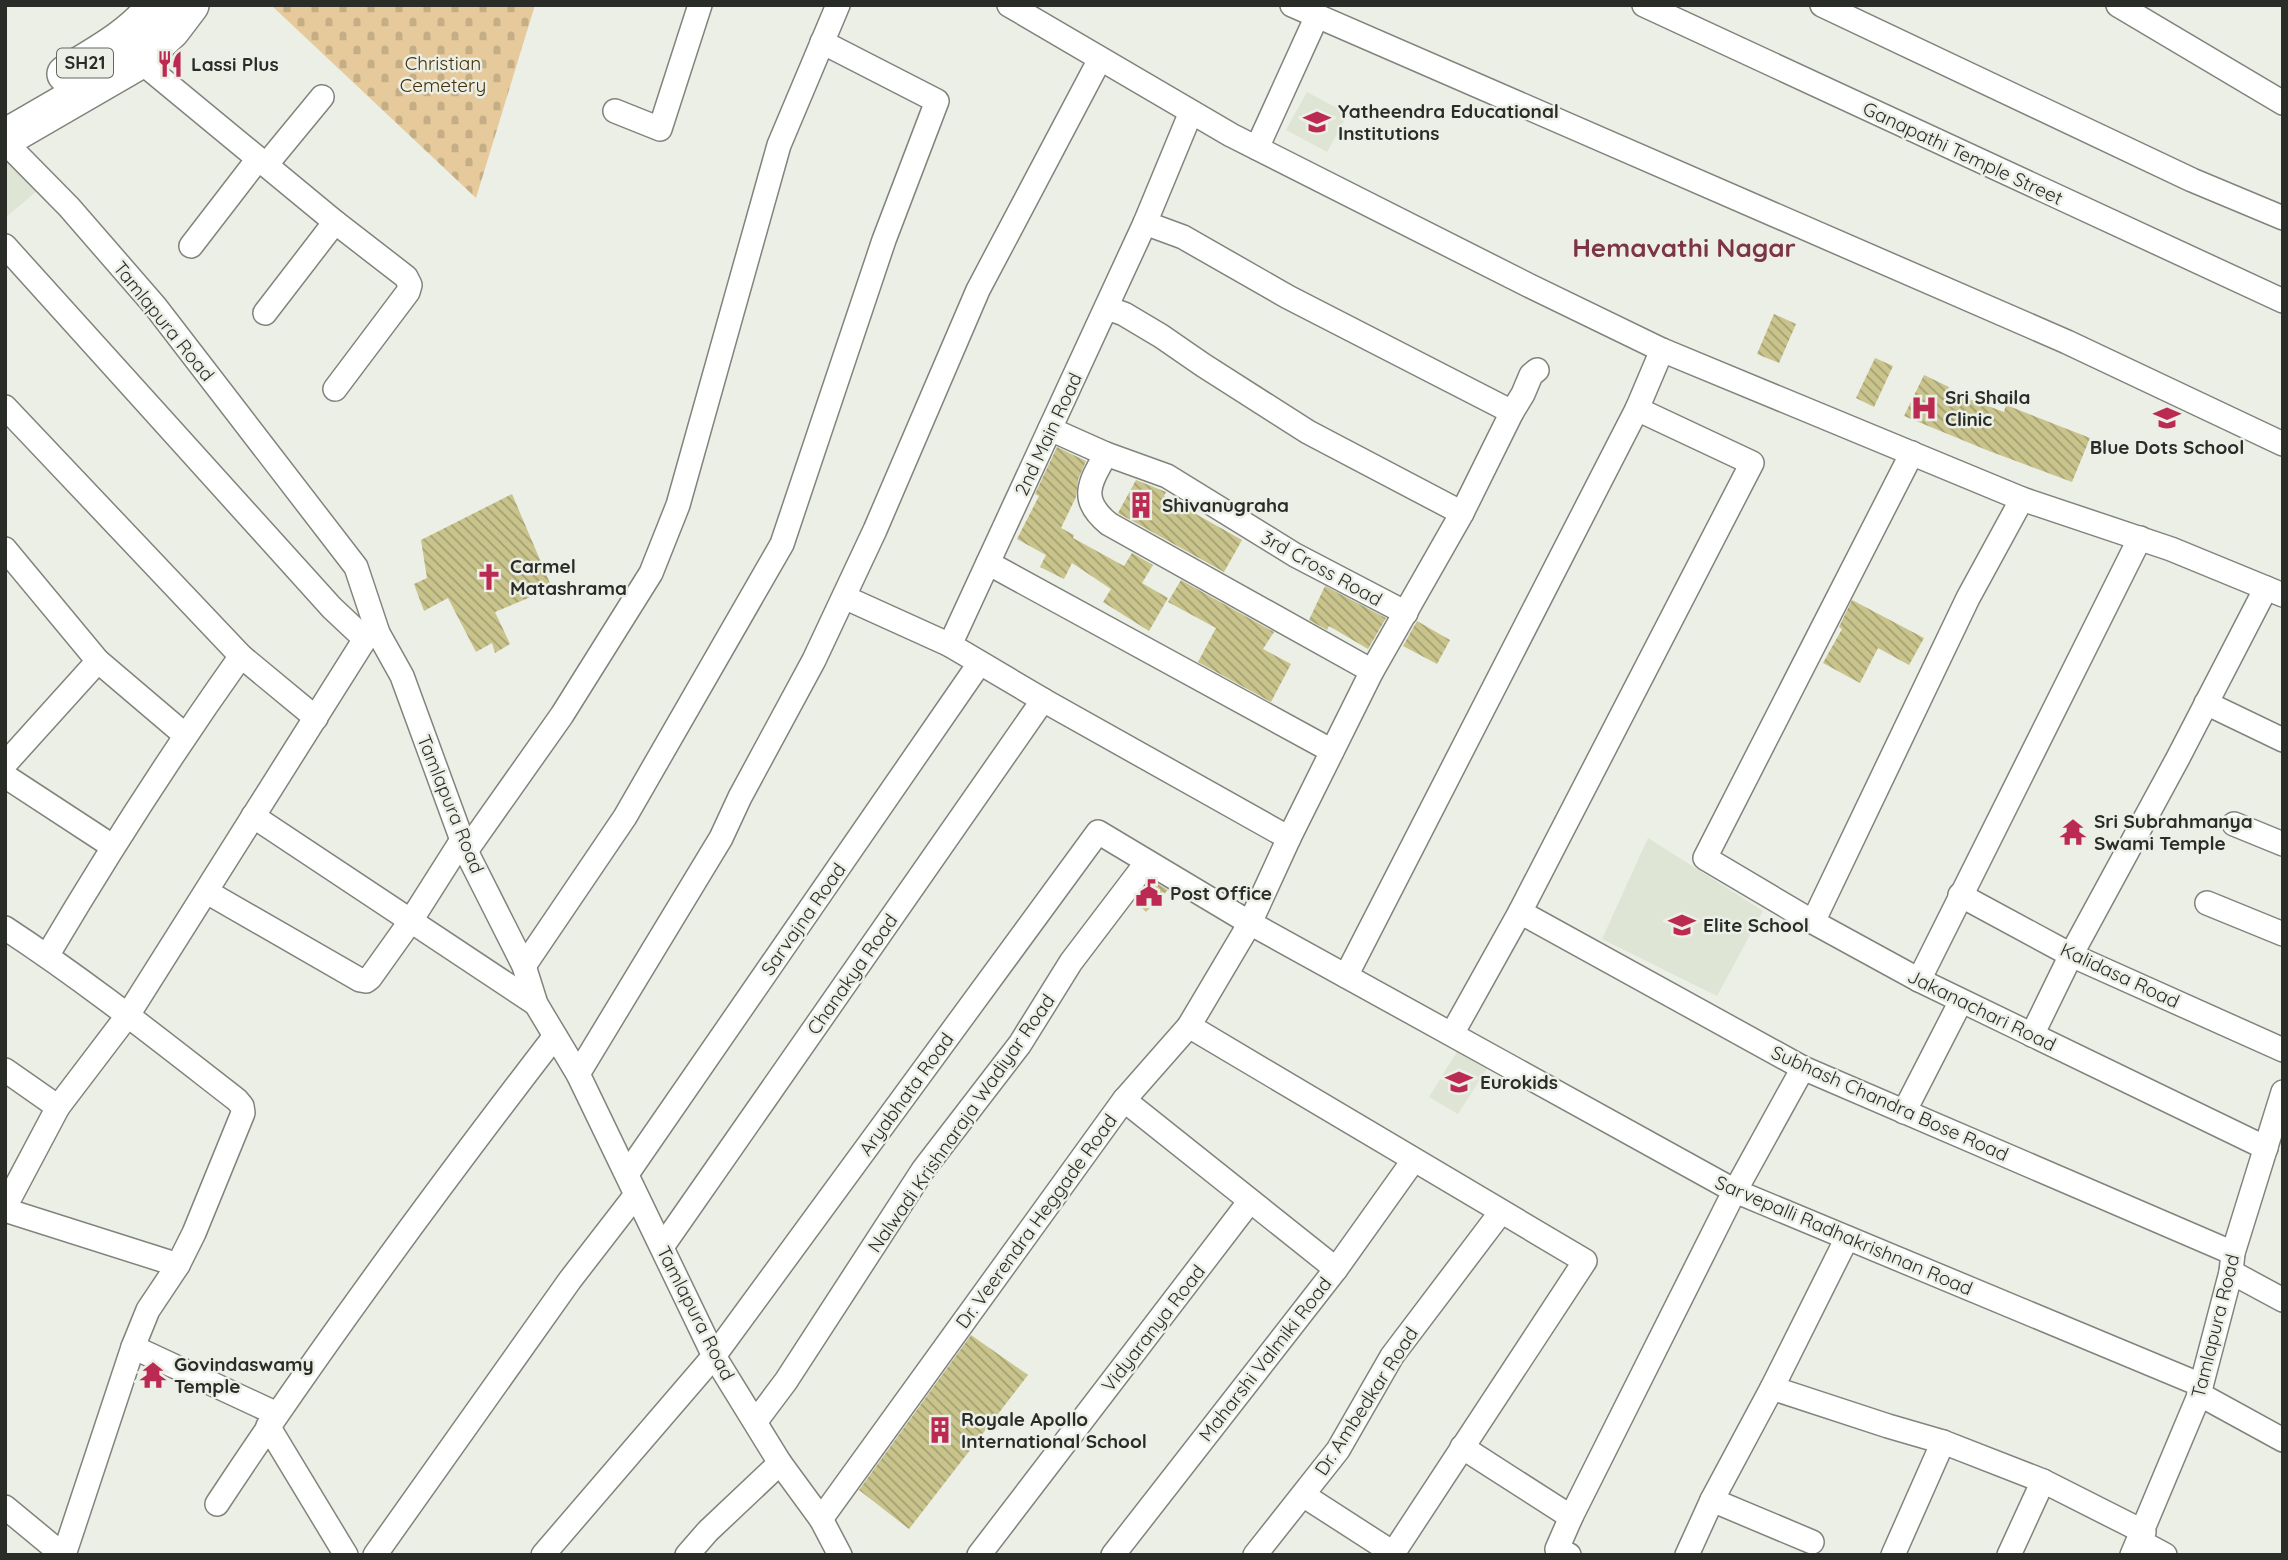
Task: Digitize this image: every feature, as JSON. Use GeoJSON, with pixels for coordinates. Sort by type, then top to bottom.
{"type":"FeatureCollection","features":[{"type":"Feature","properties":{"kind":"main road","name":"SH21"},"geometry":{"type":"LineString","coordinates":[[5,111],[129,51],[157,5]]}},
{"type":"Feature","properties":{"kind":"main road"},"geometry":{"type":"LineString","coordinates":[[5,140],[129,51],[171,30],[190,5]]}},
{"type":"Feature","properties":{"kind":"street"},"geometry":{"type":"LineString","coordinates":[[615,111],[660,129],[700,5]]}},
{"type":"Feature","properties":{"kind":"street"},"geometry":{"type":"LineString","coordinates":[[207,892],[366,981],[562,716],[651,573],[678,505],[779,145],[838,5]]}},
{"type":"Feature","properties":{"kind":"street"},"geometry":{"type":"LineString","coordinates":[[1009,5],[1257,148],[1662,350],[2022,499],[2140,538],[2274,592],[2206,703],[2071,955],[2032,1035]]}},
{"type":"Feature","properties":{"kind":"street"},"geometry":{"type":"LineString","coordinates":[[1292,5],[1326,14],[2055,336],[2283,444]]}},
{"type":"Feature","properties":{"kind":"street","name":"Ganapathi Temple Street"},"geometry":{"type":"LineString","coordinates":[[1644,5],[2283,301]]}},
{"type":"Feature","properties":{"kind":"street"},"geometry":{"type":"LineString","coordinates":[[1822,5],[2192,180],[2283,218]]}},
{"type":"Feature","properties":{"kind":"street"},"geometry":{"type":"LineString","coordinates":[[2119,5],[2283,103]]}},
{"type":"Feature","properties":{"kind":"street"},"geometry":{"type":"LineString","coordinates":[[1257,148],[1326,14]]}},
{"type":"Feature","properties":{"kind":"street"},"geometry":{"type":"LineString","coordinates":[[524,966],[625,817],[782,544],[884,240],[937,101],[822,42]]}},
{"type":"Feature","properties":{"kind":"street"},"geometry":{"type":"LineString","coordinates":[[129,51],[335,222],[406,277],[410,285],[408,292],[335,389]]}},
{"type":"Feature","properties":{"kind":"street"},"geometry":{"type":"LineString","coordinates":[[578,1074],[721,838],[740,797],[814,660],[875,530],[978,290],[1100,59]]}},
{"type":"Feature","properties":{"kind":"street"},"geometry":{"type":"LineString","coordinates":[[191,246],[262,162],[322,97]]}},
{"type":"Feature","properties":{"kind":"street","name":"2nd Main Road"},"geometry":{"type":"LineString","coordinates":[[950,645],[1107,308],[1191,112]]}},
{"type":"Feature","properties":{"kind":"street","name":"Tamlapura Road"},"geometry":{"type":"LineString","coordinates":[[5,140],[69,207],[155,306],[356,566],[371,636],[402,676],[464,846],[524,966],[536,1003],[578,1074],[715,1356],[780,1463],[821,1519],[840,1555]]}},
{"type":"Feature","properties":{"kind":"street"},"geometry":{"type":"LineString","coordinates":[[265,313],[335,222]]}},
{"type":"Feature","properties":{"kind":"street"},"geometry":{"type":"LineString","coordinates":[[1145,223],[1183,237],[1288,296],[1512,412]]}},
{"type":"Feature","properties":{"kind":"street"},"geometry":{"type":"LineString","coordinates":[[5,246],[332,608],[371,636],[253,816],[128,1015],[58,1107],[5,1208],[178,1265]]}},
{"type":"Feature","properties":{"kind":"street"},"geometry":{"type":"LineString","coordinates":[[1107,308],[1124,314],[1152,331],[1308,432],[1462,513]]}},
{"type":"Feature","properties":{"kind":"street"},"geometry":{"type":"LineString","coordinates":[[1346,976],[1637,409],[1662,350]]}},
{"type":"Feature","properties":{"kind":"street","name":"Dr. Veerendra Heggade Road"},"geometry":{"type":"LineString","coordinates":[[821,1519],[1124,1100],[1189,1026],[1250,923],[1372,671],[1462,513],[1531,375],[1537,370]]}},
{"type":"Feature","properties":{"kind":"street"},"geometry":{"type":"LineString","coordinates":[[5,407],[241,656],[316,719]]}},
{"type":"Feature","properties":{"kind":"street"},"geometry":{"type":"LineString","coordinates":[[1452,1034],[1520,912],[1752,463],[1637,409]]}},
{"type":"Feature","properties":{"kind":"street","name":"3rd Cross Road"},"geometry":{"type":"LineString","coordinates":[[1050,429],[1106,454],[1167,476],[1295,555],[1406,613]]}},
{"type":"Feature","properties":{"kind":"street","name":"Jakanachari Road"},"geometry":{"type":"LineString","coordinates":[[1912,453],[1705,858],[1813,922],[1919,980],[2266,1148]]}},
{"type":"Feature","properties":{"kind":"street"},"geometry":{"type":"LineString","coordinates":[[1106,454],[1090,489],[1093,509],[1104,520],[1372,671]]}},
{"type":"Feature","properties":{"kind":"street"},"geometry":{"type":"LineString","coordinates":[[1813,922],[1968,598],[2022,499]]}},
{"type":"Feature","properties":{"kind":"street"},"geometry":{"type":"LineString","coordinates":[[1919,980],[2140,538]]}},
{"type":"Feature","properties":{"kind":"street"},"geometry":{"type":"LineString","coordinates":[[5,550],[98,661],[185,735]]}},
{"type":"Feature","properties":{"kind":"street"},"geometry":{"type":"LineString","coordinates":[[988,563],[1332,751]]}},
{"type":"Feature","properties":{"kind":"street"},"geometry":{"type":"LineString","coordinates":[[844,597],[950,645],[1042,701],[1289,838]]}},
{"type":"Feature","properties":{"kind":"street"},"geometry":{"type":"LineString","coordinates":[[47,956],[112,846],[241,656]]}},
{"type":"Feature","properties":{"kind":"street"},"geometry":{"type":"LineString","coordinates":[[5,764],[98,661]]}},
{"type":"Feature","properties":{"kind":"street","name":"Sarvajna Road"},"geometry":{"type":"LineString","coordinates":[[627,1174],[979,664]]}},
{"type":"Feature","properties":{"kind":"street","name":"Chanakya Road"},"geometry":{"type":"LineString","coordinates":[[662,1247],[1042,701]]}},
{"type":"Feature","properties":{"kind":"street"},"geometry":{"type":"LineString","coordinates":[[2206,703],[2283,740]]}},
{"type":"Feature","properties":{"kind":"street"},"geometry":{"type":"LineString","coordinates":[[5,776],[112,846]]}},
{"type":"Feature","properties":{"kind":"street"},"geometry":{"type":"LineString","coordinates":[[253,816],[536,1003]]}},
{"type":"Feature","properties":{"kind":"street"},"geometry":{"type":"LineString","coordinates":[[2234,824],[2283,844]]}},
{"type":"Feature","properties":{"kind":"street","name":"Sarvepalli Radhakrishnan Road"},"geometry":{"type":"LineString","coordinates":[[1098,832],[1250,923],[1735,1191],[2200,1389],[2283,1440]]}},
{"type":"Feature","properties":{"kind":"street","name":"Aryabhata Road"},"geometry":{"type":"LineString","coordinates":[[543,1555],[715,1356],[1098,832]]}},
{"type":"Feature","properties":{"kind":"street","name":"Nalwadi Krishnaraja Wadiyar Road"},"geometry":{"type":"LineString","coordinates":[[756,1421],[786,1381],[923,1170],[1020,1044],[1071,962],[1147,862]]}},
{"type":"Feature","properties":{"kind":"street","name":"Kalidasa Road"},"geometry":{"type":"LineString","coordinates":[[1960,895],[2071,955],[2283,1050]]}},
{"type":"Feature","properties":{"kind":"street"},"geometry":{"type":"LineString","coordinates":[[2207,903],[2283,934]]}},
{"type":"Feature","properties":{"kind":"street","name":"Subhash Chandra Bose Road"},"geometry":{"type":"LineString","coordinates":[[1520,912],[1803,1068],[2232,1262],[2283,1300]]}},
{"type":"Feature","properties":{"kind":"street"},"geometry":{"type":"LineString","coordinates":[[5,928],[128,1015],[242,1106],[243,1113],[194,1233],[178,1265],[148,1310],[133,1347],[64,1555],[5,1507]]}},
{"type":"Feature","properties":{"kind":"street"},"geometry":{"type":"LineString","coordinates":[[1904,1112],[1961,1001]]}},
{"type":"Feature","properties":{"kind":"street"},"geometry":{"type":"LineString","coordinates":[[1189,1026],[1585,1261],[1392,1554],[1303,1494]]}},
{"type":"Feature","properties":{"kind":"street"},"geometry":{"type":"LineString","coordinates":[[218,1504],[273,1420],[378,1272],[555,1036]]}},
{"type":"Feature","properties":{"kind":"street"},"geometry":{"type":"LineString","coordinates":[[1563,1552],[1571,1517],[1735,1191],[1803,1068]]}},
{"type":"Feature","properties":{"kind":"street"},"geometry":{"type":"LineString","coordinates":[[5,1070],[58,1107]]}},
{"type":"Feature","properties":{"kind":"street","name":"Tamlapura Road"},"geometry":{"type":"LineString","coordinates":[[2138,1542],[2200,1389],[2232,1262],[2283,1092]]}},
{"type":"Feature","properties":{"kind":"street"},"geometry":{"type":"LineString","coordinates":[[1124,1100],[1336,1269]]}},
{"type":"Feature","properties":{"kind":"street","name":"Maharshi Valmiki Road"},"geometry":{"type":"LineString","coordinates":[[1113,1555],[1336,1269],[1413,1161]]}},
{"type":"Feature","properties":{"kind":"street"},"geometry":{"type":"LineString","coordinates":[[375,1555],[570,1280],[635,1196]]}},
{"type":"Feature","properties":{"kind":"street","name":"Vidyaranya Road"},"geometry":{"type":"LineString","coordinates":[[979,1555],[1250,1201]]}},
{"type":"Feature","properties":{"kind":"street","name":"Dr. Ambedkar Road"},"geometry":{"type":"LineString","coordinates":[[1255,1555],[1338,1450],[1392,1356],[1501,1212]]}},
{"type":"Feature","properties":{"kind":"street"},"geometry":{"type":"LineString","coordinates":[[1686,1555],[1847,1238]]}},
{"type":"Feature","properties":{"kind":"street"},"geometry":{"type":"LineString","coordinates":[[133,1347],[273,1420],[346,1555]]}},
{"type":"Feature","properties":{"kind":"street"},"geometry":{"type":"LineString","coordinates":[[1772,1388],[1943,1442],[2043,1481],[2138,1542],[2165,1555]]}},
{"type":"Feature","properties":{"kind":"street"},"geometry":{"type":"LineString","coordinates":[[1893,1555],[1943,1442]]}},
{"type":"Feature","properties":{"kind":"street"},"geometry":{"type":"LineString","coordinates":[[1462,1447],[1571,1517]]}},
{"type":"Feature","properties":{"kind":"street"},"geometry":{"type":"LineString","coordinates":[[687,1555],[708,1531],[780,1463]]}},
{"type":"Feature","properties":{"kind":"street"},"geometry":{"type":"LineString","coordinates":[[2009,1555],[2043,1481]]}},
{"type":"Feature","properties":{"kind":"street"},"geometry":{"type":"LineString","coordinates":[[1712,1500],[1812,1542]]}},
{"type":"Feature","properties":{"kind":"shaded area","name":"Yatheendra Educational Institutions"},"geometry":{"type":"Polygon","coordinates":[[[1307,92],[1348,114],[1327,152],[1286,130],[1307,92]]]}},
{"type":"Feature","properties":{"kind":"shaded area"},"geometry":{"type":"Polygon","coordinates":[[[5,154],[38,190],[5,218],[5,154]]]}},
{"type":"Feature","properties":{"kind":"shaded area","name":"Elite School"},"geometry":{"type":"Polygon","coordinates":[[[1648,838],[1763,911],[1717,996],[1602,939],[1648,838]]]}},
{"type":"Feature","properties":{"kind":"shaded area","name":"Eurokids"},"geometry":{"type":"Polygon","coordinates":[[[1458,1050],[1488,1067],[1458,1114],[1429,1097],[1458,1050]]]}},
{"type":"Feature","properties":{"kind":"green space","name":"Christian Cemetery"},"geometry":{"type":"Polygon","coordinates":[[[271,5],[535,5],[476,198],[271,5]]]}},
{"type":"Feature","properties":{"kind":"building"},"geometry":{"type":"Polygon","coordinates":[[[1774,314],[1796,324],[1779,363],[1757,354],[1774,314]]]}},
{"type":"Feature","properties":{"kind":"building"},"geometry":{"type":"Polygon","coordinates":[[[1875,358],[1893,366],[1874,407],[1856,398],[1875,358]]]}},
{"type":"Feature","properties":{"kind":"building"},"geometry":{"type":"Polygon","coordinates":[[[1924,375],[1949,387],[1947,391],[2004,412],[2006,405],[2090,438],[2072,482],[1904,416],[1924,375]]]}},
{"type":"Feature","properties":{"kind":"building"},"geometry":{"type":"Polygon","coordinates":[[[1057,447],[1086,461],[1078,480],[1076,497],[1061,528],[1074,535],[1073,538],[1124,566],[1132,553],[1153,565],[1142,583],[1168,598],[1149,631],[1103,602],[1111,589],[1072,563],[1064,579],[1040,567],[1046,555],[1017,539],[1039,496],[1035,494],[1057,447]]]}},
{"type":"Feature","properties":{"kind":"building"},"geometry":{"type":"Polygon","coordinates":[[[1136,480],[1166,492],[1164,496],[1242,540],[1224,572],[1118,513],[1136,480]]]}},
{"type":"Feature","properties":{"kind":"building","name":"Carmel Matashrama"},"geometry":{"type":"Polygon","coordinates":[[[512,494],[552,588],[495,612],[510,644],[495,653],[492,643],[476,652],[448,598],[424,611],[414,584],[427,578],[421,540],[512,494]]]}},
{"type":"Feature","properties":{"kind":"building"},"geometry":{"type":"Polygon","coordinates":[[[1181,580],[1274,632],[1263,649],[1291,664],[1271,702],[1198,662],[1216,628],[1168,602],[1181,580]]]}},
{"type":"Feature","properties":{"kind":"building"},"geometry":{"type":"Polygon","coordinates":[[[1325,586],[1386,618],[1368,649],[1329,626],[1327,630],[1309,620],[1325,586]]]}},
{"type":"Feature","properties":{"kind":"building"},"geometry":{"type":"Polygon","coordinates":[[[1852,600],[1924,638],[1909,665],[1878,648],[1860,683],[1823,663],[1842,629],[1839,627],[1852,600]]]}},
{"type":"Feature","properties":{"kind":"building"},"geometry":{"type":"Polygon","coordinates":[[[1417,621],[1450,640],[1437,664],[1403,646],[1417,621]]]}},
{"type":"Feature","properties":{"kind":"building"},"geometry":{"type":"Polygon","coordinates":[[[1151,880],[1168,890],[1146,912],[1135,901],[1151,880]]]}},
{"type":"Feature","properties":{"kind":"building","name":"Royale Apollo International School"},"geometry":{"type":"Polygon","coordinates":[[[971,1335],[1028,1375],[909,1529],[859,1490],[971,1335]]]}},
{"type":"Feature","properties":{"kind":"place","name":"Lassi Plus"},"geometry":{"type":"Point","coordinates":[170,64]}},
{"type":"Feature","properties":{"kind":"place","name":"Yatheendra Educational Institutions"},"geometry":{"type":"Point","coordinates":[1317,122]}},
{"type":"Feature","properties":{"kind":"place","name":"Sri Shaila Clinic"},"geometry":{"type":"Point","coordinates":[1924,408]}},
{"type":"Feature","properties":{"kind":"place","name":"Blue Dots School"},"geometry":{"type":"Point","coordinates":[2167,418]}},
{"type":"Feature","properties":{"kind":"place","name":"Shivanugraha"},"geometry":{"type":"Point","coordinates":[1141,505]}},
{"type":"Feature","properties":{"kind":"place","name":"Carmel Matashrama"},"geometry":{"type":"Point","coordinates":[489,577]}},
{"type":"Feature","properties":{"kind":"place","name":"Sri Subrahmanya Swami Temple"},"geometry":{"type":"Point","coordinates":[2073,832]}},
{"type":"Feature","properties":{"kind":"place","name":"Post Office"},"geometry":{"type":"Point","coordinates":[1149,893]}},
{"type":"Feature","properties":{"kind":"place","name":"Elite School"},"geometry":{"type":"Point","coordinates":[1682,925]}},
{"type":"Feature","properties":{"kind":"place","name":"Eurokids"},"geometry":{"type":"Point","coordinates":[1459,1082]}},
{"type":"Feature","properties":{"kind":"place","name":"Govindaswamy Temple"},"geometry":{"type":"Point","coordinates":[153,1375]}},
{"type":"Feature","properties":{"kind":"place","name":"Royale Apollo International School"},"geometry":{"type":"Point","coordinates":[940,1430]}},
{"type":"Feature","properties":{"kind":"district","name":"Hemavathi Nagar"},"geometry":{"type":"Point","coordinates":[1684,248]}}]}
